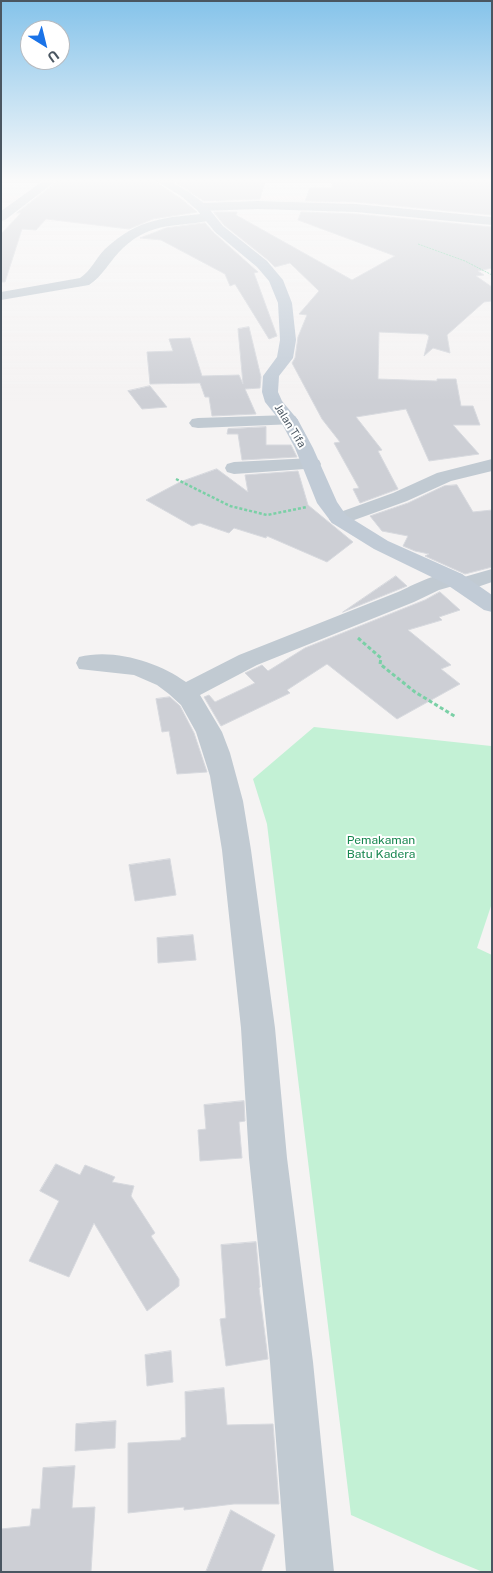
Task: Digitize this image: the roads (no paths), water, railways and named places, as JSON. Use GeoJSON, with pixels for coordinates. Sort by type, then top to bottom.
{"type":"FeatureCollection","features":[{"type":"Feature","properties":{"kind":"street"},"geometry":{"type":"LineString","coordinates":[[1,296],[84,282],[91,277],[107,254]]}},
{"type":"Feature","properties":{"kind":"street","name":"Jalan Tifa"},"geometry":{"type":"LineString","coordinates":[[251,254],[276,280],[282,292],[286,314],[287,352],[271,376],[269,384],[274,402],[289,420],[312,464],[327,503],[339,519],[381,545],[459,582],[492,605]]}},
{"type":"Feature","properties":{"kind":"street"},"geometry":{"type":"LineString","coordinates":[[198,423],[289,420]]}},
{"type":"Feature","properties":{"kind":"street"},"geometry":{"type":"LineString","coordinates":[[234,468],[312,464]]}},
{"type":"Feature","properties":{"kind":"street"},"geometry":{"type":"LineString","coordinates":[[339,519],[444,477],[492,466]]}},
{"type":"Feature","properties":{"kind":"street"},"geometry":{"type":"LineString","coordinates":[[184,693],[248,660],[339,622],[406,597],[430,585],[492,576]]}},
{"type":"Feature","properties":{"kind":"street"},"geometry":{"type":"LineString","coordinates":[[88,663],[115,663],[147,669],[168,680],[184,693],[208,727],[220,765],[236,837],[258,1029],[268,1158],[289,1335],[310,1572]]}},
{"type":"Feature","properties":{"kind":"park label","name":"Pemakaman Batu Kadera"},"geometry":{"type":"Point","coordinates":[381,847]}}]}
